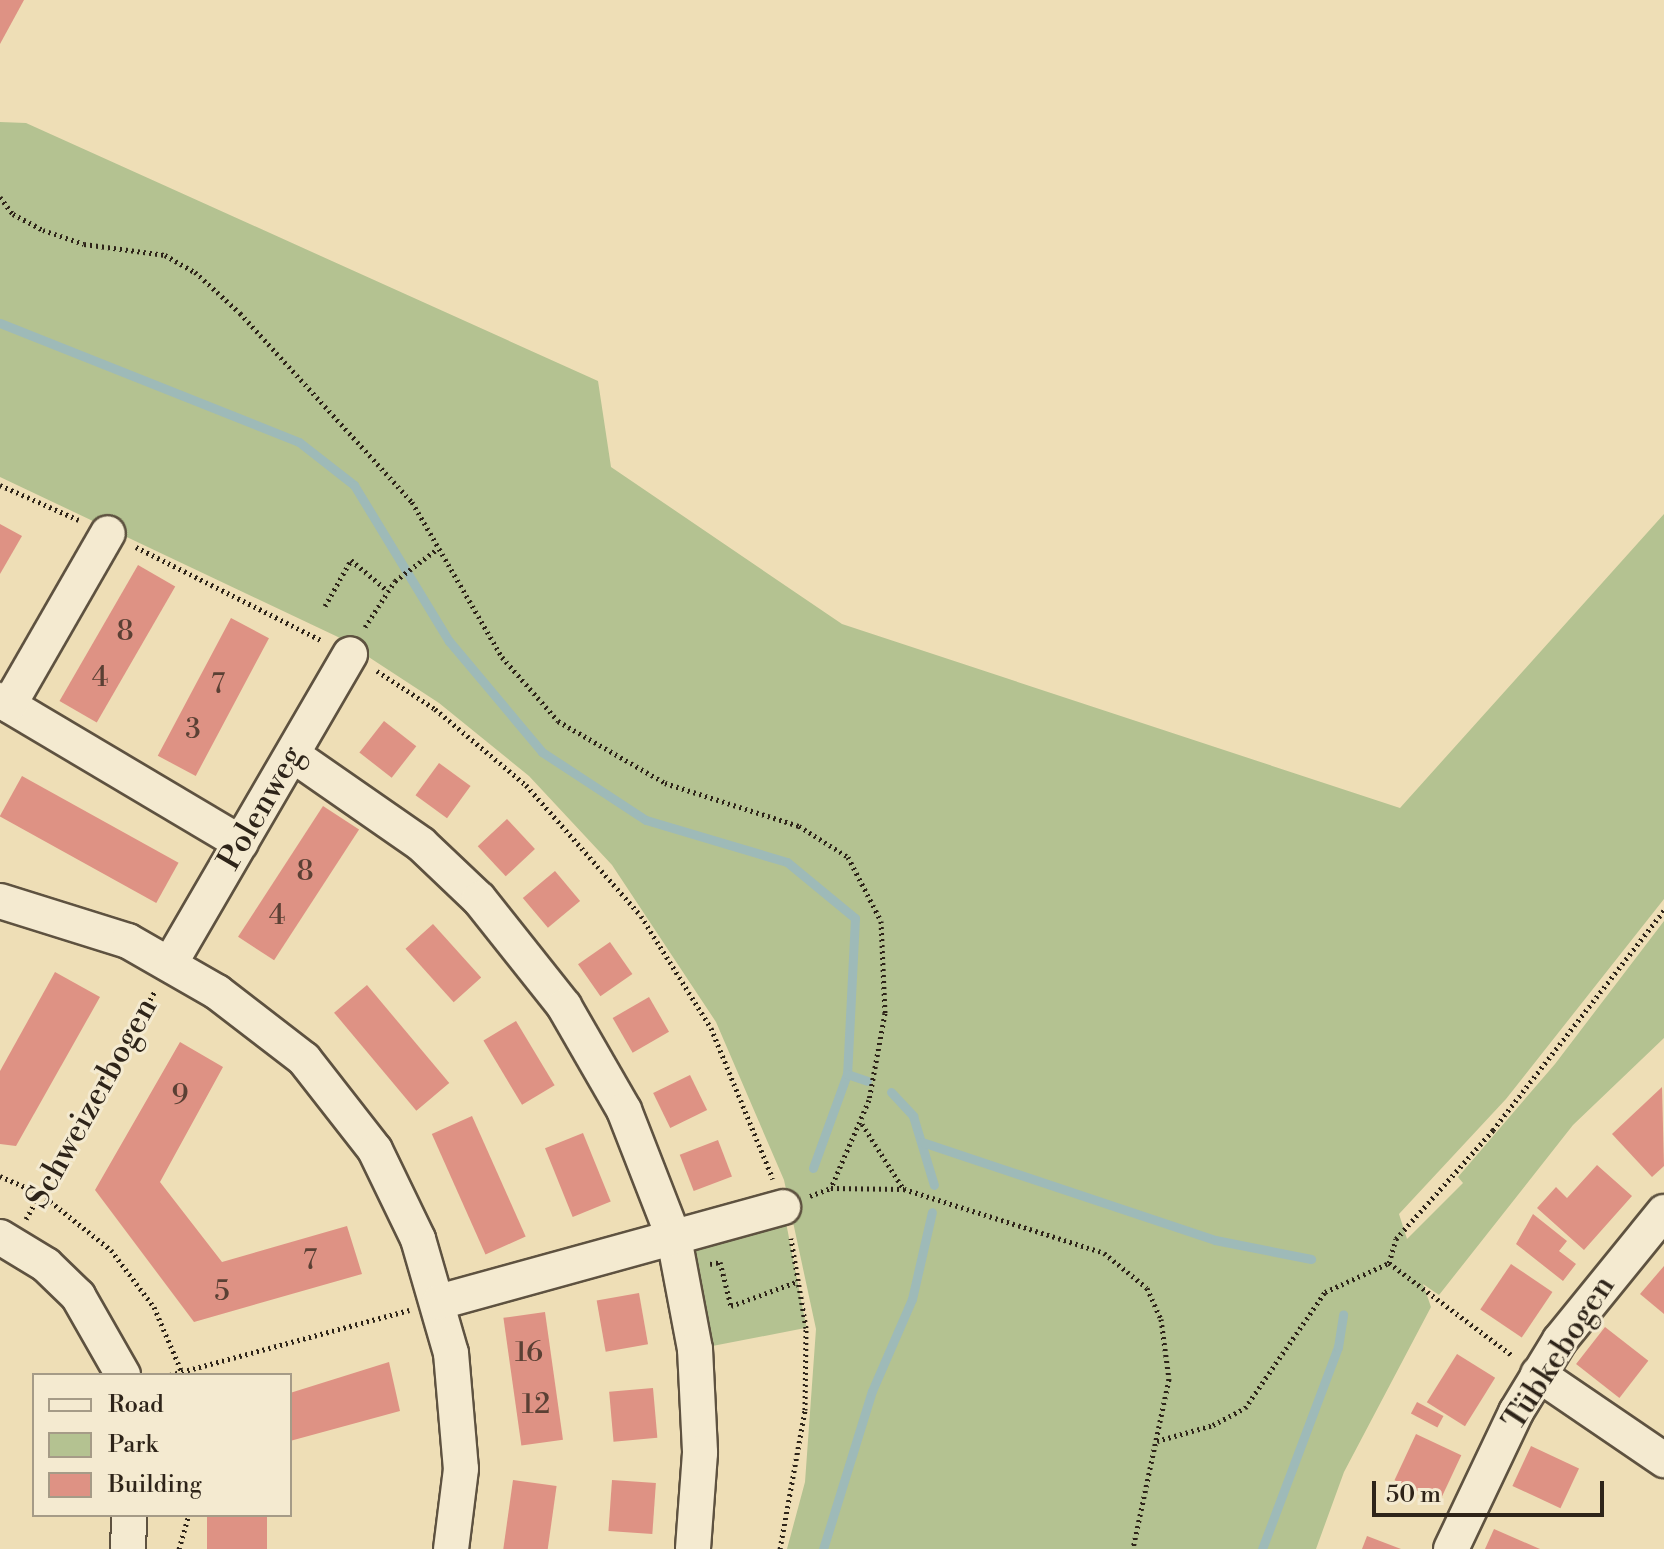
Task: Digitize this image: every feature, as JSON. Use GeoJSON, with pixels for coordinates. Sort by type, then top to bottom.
{"type":"FeatureCollection","features":[{"type":"Feature","properties":{"kind":"street"},"geometry":{"type":"LineString","coordinates":[[108,533],[5,703],[241,843]]}},
{"type":"Feature","properties":{"kind":"street","name":"Polenweg"},"geometry":{"type":"LineString","coordinates":[[171,962],[350,654]]}},
{"type":"Feature","properties":{"kind":"street"},"geometry":{"type":"LineString","coordinates":[[293,755],[421,844],[522,949],[564,1006],[617,1097],[678,1254],[698,1383],[693,1549]]}},
{"type":"Feature","properties":{"kind":"street","name":"Schweizerbogen"},"geometry":{"type":"LineString","coordinates":[[0,901],[75,921],[171,962],[266,1027],[336,1096],[399,1196],[432,1304],[451,1353],[461,1469],[451,1549]]}},
{"type":"Feature","properties":{"kind":"street"},"geometry":{"type":"LineString","coordinates":[[432,1304],[678,1254],[783,1207]]}},
{"type":"Feature","properties":{"kind":"street","name":"Tübkebogen"},"geometry":{"type":"LineString","coordinates":[[1451,1549],[1538,1374],[1596,1288],[1664,1212]]}},
{"type":"Feature","properties":{"kind":"street"},"geometry":{"type":"LineString","coordinates":[[6,1240],[78,1296],[122,1373]]}},
{"type":"Feature","properties":{"kind":"street"},"geometry":{"type":"LineString","coordinates":[[1538,1374],[1664,1460]]}},
{"type":"Feature","properties":{"kind":"street"},"geometry":{"type":"LineString","coordinates":[[128,1549],[129,1517]]}},
{"type":"Feature","properties":{"kind":"path"},"geometry":{"type":"LineString","coordinates":[[0,197],[13,214],[43,230],[84,244],[165,255],[195,272],[379,461],[412,502],[436,550],[502,657],[558,721],[665,783],[799,826],[848,857],[873,895],[887,963],[878,1066],[862,1124],[831,1188]]}},
{"type":"Feature","properties":{"kind":"path"},"geometry":{"type":"LineString","coordinates":[[0,485],[108,533],[350,654],[483,746],[606,872],[711,1028],[783,1207],[806,1328],[805,1410],[780,1549]]}},
{"type":"Feature","properties":{"kind":"path"},"geometry":{"type":"LineString","coordinates":[[350,654],[395,581],[436,550]]}},
{"type":"Feature","properties":{"kind":"path"},"geometry":{"type":"LineString","coordinates":[[325,606],[343,584],[351,560],[388,591]]}},
{"type":"Feature","properties":{"kind":"path"},"geometry":{"type":"LineString","coordinates":[[1157,1441],[1213,1425],[1245,1408],[1325,1292],[1389,1263],[1396,1239],[1531,1084],[1664,910]]}},
{"type":"Feature","properties":{"kind":"path","name":"Schweizerbogen"},"geometry":{"type":"LineString","coordinates":[[6,1240],[41,1194],[171,962]]}},
{"type":"Feature","properties":{"kind":"path"},"geometry":{"type":"LineString","coordinates":[[862,1124],[904,1189]]}},
{"type":"Feature","properties":{"kind":"path"},"geometry":{"type":"LineString","coordinates":[[0,1176],[41,1194],[133,1276],[182,1373]]}},
{"type":"Feature","properties":{"kind":"path"},"geometry":{"type":"LineString","coordinates":[[783,1207],[831,1188],[904,1189],[1125,1265],[1147,1288],[1161,1319],[1169,1379],[1133,1549]]}},
{"type":"Feature","properties":{"kind":"path"},"geometry":{"type":"LineString","coordinates":[[678,1254],[720,1262],[731,1306],[799,1281]]}},
{"type":"Feature","properties":{"kind":"path"},"geometry":{"type":"LineString","coordinates":[[1389,1263],[1538,1374]]}},
{"type":"Feature","properties":{"kind":"path"},"geometry":{"type":"LineString","coordinates":[[186,1373],[432,1304]]}},
{"type":"Feature","properties":{"kind":"path"},"geometry":{"type":"LineString","coordinates":[[179,1549],[188,1517]]}},
{"type":"Feature","properties":{"kind":"green space"},"geometry":{"type":"Polygon","coordinates":[[[0,122],[26,123],[598,381],[611,467],[842,624],[1400,808],[1664,514],[1664,899],[1506,1099],[1399,1214],[1407,1239],[1463,1183],[1458,1177],[1555,1064],[1664,921],[1664,1038],[1573,1125],[1439,1295],[1423,1284],[1431,1307],[1344,1472],[1316,1549],[787,1549],[805,1482],[816,1329],[784,1180],[716,1022],[612,865],[529,776],[439,703],[338,637],[0,477],[0,122]]]}},
{"type":"Feature","properties":{"kind":"green space"},"geometry":{"type":"Polygon","coordinates":[[[783,1207],[806,1328],[696,1349],[672,1229],[783,1207]]]}},
{"type":"Feature","properties":{"kind":"building"},"geometry":{"type":"Polygon","coordinates":[[[0,0],[24,0],[0,44],[0,0]]]}},
{"type":"Feature","properties":{"kind":"building"},"geometry":{"type":"Polygon","coordinates":[[[0,524],[22,536],[0,574],[0,524]]]}},
{"type":"Feature","properties":{"kind":"building"},"geometry":{"type":"Polygon","coordinates":[[[138,565],[175,586],[97,722],[60,701],[138,565]]]}},
{"type":"Feature","properties":{"kind":"building"},"geometry":{"type":"Polygon","coordinates":[[[231,618],[269,638],[196,776],[158,756],[231,618]]]}},
{"type":"Feature","properties":{"kind":"building"},"geometry":{"type":"Polygon","coordinates":[[[384,721],[416,746],[392,778],[359,753],[384,721]]]}},
{"type":"Feature","properties":{"kind":"building"},"geometry":{"type":"Polygon","coordinates":[[[439,763],[471,786],[447,818],[415,795],[439,763]]]}},
{"type":"Feature","properties":{"kind":"building"},"geometry":{"type":"Polygon","coordinates":[[[22,776],[179,863],[156,903],[0,816],[22,776]]]}},
{"type":"Feature","properties":{"kind":"building"},"geometry":{"type":"Polygon","coordinates":[[[323,806],[359,829],[274,960],[238,937],[323,806]]]}},
{"type":"Feature","properties":{"kind":"building"},"geometry":{"type":"Polygon","coordinates":[[[507,819],[535,849],[506,876],[478,846],[507,819]]]}},
{"type":"Feature","properties":{"kind":"building"},"geometry":{"type":"Polygon","coordinates":[[[555,871],[580,901],[548,928],[523,898],[555,871]]]}},
{"type":"Feature","properties":{"kind":"building"},"geometry":{"type":"Polygon","coordinates":[[[433,924],[481,978],[454,1002],[406,949],[433,924]]]}},
{"type":"Feature","properties":{"kind":"building"},"geometry":{"type":"Polygon","coordinates":[[[610,942],[632,974],[600,996],[578,964],[610,942]]]}},
{"type":"Feature","properties":{"kind":"building"},"geometry":{"type":"Polygon","coordinates":[[[55,972],[100,997],[16,1146],[0,1144],[0,1071],[55,972]]]}},
{"type":"Feature","properties":{"kind":"building"},"geometry":{"type":"Polygon","coordinates":[[[367,985],[449,1083],[416,1111],[334,1013],[367,985]]]}},
{"type":"Feature","properties":{"kind":"building"},"geometry":{"type":"Polygon","coordinates":[[[649,997],[669,1032],[633,1053],[613,1018],[649,997]]]}},
{"type":"Feature","properties":{"kind":"building"},"geometry":{"type":"Polygon","coordinates":[[[516,1021],[555,1085],[522,1105],[483,1041],[516,1021]]]}},
{"type":"Feature","properties":{"kind":"building"},"geometry":{"type":"Polygon","coordinates":[[[180,1042],[223,1067],[160,1182],[222,1262],[347,1226],[362,1274],[194,1322],[95,1190],[180,1042]]]}},
{"type":"Feature","properties":{"kind":"building"},"geometry":{"type":"Polygon","coordinates":[[[690,1075],[707,1110],[670,1128],[653,1093],[690,1075]]]}},
{"type":"Feature","properties":{"kind":"building"},"geometry":{"type":"Polygon","coordinates":[[[1662,1087],[1664,1166],[1652,1177],[1612,1134],[1662,1087]]]}},
{"type":"Feature","properties":{"kind":"building"},"geometry":{"type":"Polygon","coordinates":[[[472,1116],[526,1237],[485,1254],[432,1134],[472,1116]]]}},
{"type":"Feature","properties":{"kind":"building"},"geometry":{"type":"Polygon","coordinates":[[[583,1133],[611,1202],[573,1217],[545,1148],[583,1133]]]}},
{"type":"Feature","properties":{"kind":"building"},"geometry":{"type":"Polygon","coordinates":[[[718,1140],[732,1176],[694,1191],[680,1155],[718,1140]]]}},
{"type":"Feature","properties":{"kind":"building"},"geometry":{"type":"Polygon","coordinates":[[[1597,1165],[1632,1196],[1584,1250],[1537,1208],[1556,1187],[1567,1198],[1597,1165]]]}},
{"type":"Feature","properties":{"kind":"building"},"geometry":{"type":"Polygon","coordinates":[[[1533,1214],[1567,1241],[1559,1251],[1576,1264],[1563,1281],[1516,1244],[1533,1214]]]}},
{"type":"Feature","properties":{"kind":"building"},"geometry":{"type":"Polygon","coordinates":[[[1511,1264],[1552,1292],[1522,1338],[1480,1310],[1511,1264]]]}},
{"type":"Feature","properties":{"kind":"building"},"geometry":{"type":"Polygon","coordinates":[[[1664,1266],[1664,1314],[1640,1294],[1664,1266]]]}},
{"type":"Feature","properties":{"kind":"building"},"geometry":{"type":"Polygon","coordinates":[[[639,1293],[648,1344],[606,1352],[597,1300],[639,1293]]]}},
{"type":"Feature","properties":{"kind":"building"},"geometry":{"type":"Polygon","coordinates":[[[545,1312],[563,1440],[521,1446],[503,1318],[545,1312]]]}},
{"type":"Feature","properties":{"kind":"building"},"geometry":{"type":"Polygon","coordinates":[[[1605,1327],[1648,1361],[1619,1398],[1576,1364],[1605,1327]]]}},
{"type":"Feature","properties":{"kind":"building"},"geometry":{"type":"Polygon","coordinates":[[[1457,1354],[1495,1378],[1465,1426],[1427,1402],[1457,1354]]]}},
{"type":"Feature","properties":{"kind":"building"},"geometry":{"type":"Polygon","coordinates":[[[389,1362],[400,1411],[292,1440],[292,1392],[389,1362]]]}},
{"type":"Feature","properties":{"kind":"building"},"geometry":{"type":"Polygon","coordinates":[[[653,1388],[657,1438],[614,1442],[609,1392],[653,1388]]]}},
{"type":"Feature","properties":{"kind":"building"},"geometry":{"type":"Polygon","coordinates":[[[1417,1402],[1443,1416],[1437,1428],[1411,1413],[1417,1402]]]}},
{"type":"Feature","properties":{"kind":"building"},"geometry":{"type":"Polygon","coordinates":[[[1416,1434],[1461,1455],[1440,1501],[1394,1480],[1416,1434]]]}},
{"type":"Feature","properties":{"kind":"building"},"geometry":{"type":"Polygon","coordinates":[[[1531,1446],[1579,1468],[1560,1508],[1512,1486],[1531,1446]]]}},
{"type":"Feature","properties":{"kind":"building"},"geometry":{"type":"Polygon","coordinates":[[[513,1480],[557,1486],[548,1549],[503,1549],[513,1480]]]}},
{"type":"Feature","properties":{"kind":"building"},"geometry":{"type":"Polygon","coordinates":[[[612,1480],[656,1483],[652,1534],[608,1531],[612,1480]]]}},
{"type":"Feature","properties":{"kind":"building"},"geometry":{"type":"Polygon","coordinates":[[[207,1517],[267,1517],[267,1549],[207,1549],[207,1517]]]}},
{"type":"Feature","properties":{"kind":"building"},"geometry":{"type":"Polygon","coordinates":[[[1494,1529],[1540,1549],[1485,1549],[1494,1529]]]}},
{"type":"Feature","properties":{"kind":"building"},"geometry":{"type":"Polygon","coordinates":[[[1367,1536],[1401,1549],[1362,1549],[1367,1536]]]}},
{"type":"Feature","properties":{"kind":"waterway"},"geometry":{"type":"LineString","coordinates":[[0,323],[299,442],[354,485],[449,641],[542,752],[646,820],[787,862],[855,918],[847,1074],[813,1168]]}},
{"type":"Feature","properties":{"kind":"waterway"},"geometry":{"type":"LineString","coordinates":[[847,1074],[867,1081]]}},
{"type":"Feature","properties":{"kind":"waterway"},"geometry":{"type":"LineString","coordinates":[[891,1092],[913,1116],[934,1185]]}},
{"type":"Feature","properties":{"kind":"waterway"},"geometry":{"type":"LineString","coordinates":[[922,1142],[1215,1240],[1311,1259]]}},
{"type":"Feature","properties":{"kind":"waterway"},"geometry":{"type":"LineString","coordinates":[[823,1549],[872,1391],[912,1299],[932,1212]]}},
{"type":"Feature","properties":{"kind":"waterway"},"geometry":{"type":"LineString","coordinates":[[1262,1549],[1338,1347],[1343,1314]]}}]}
